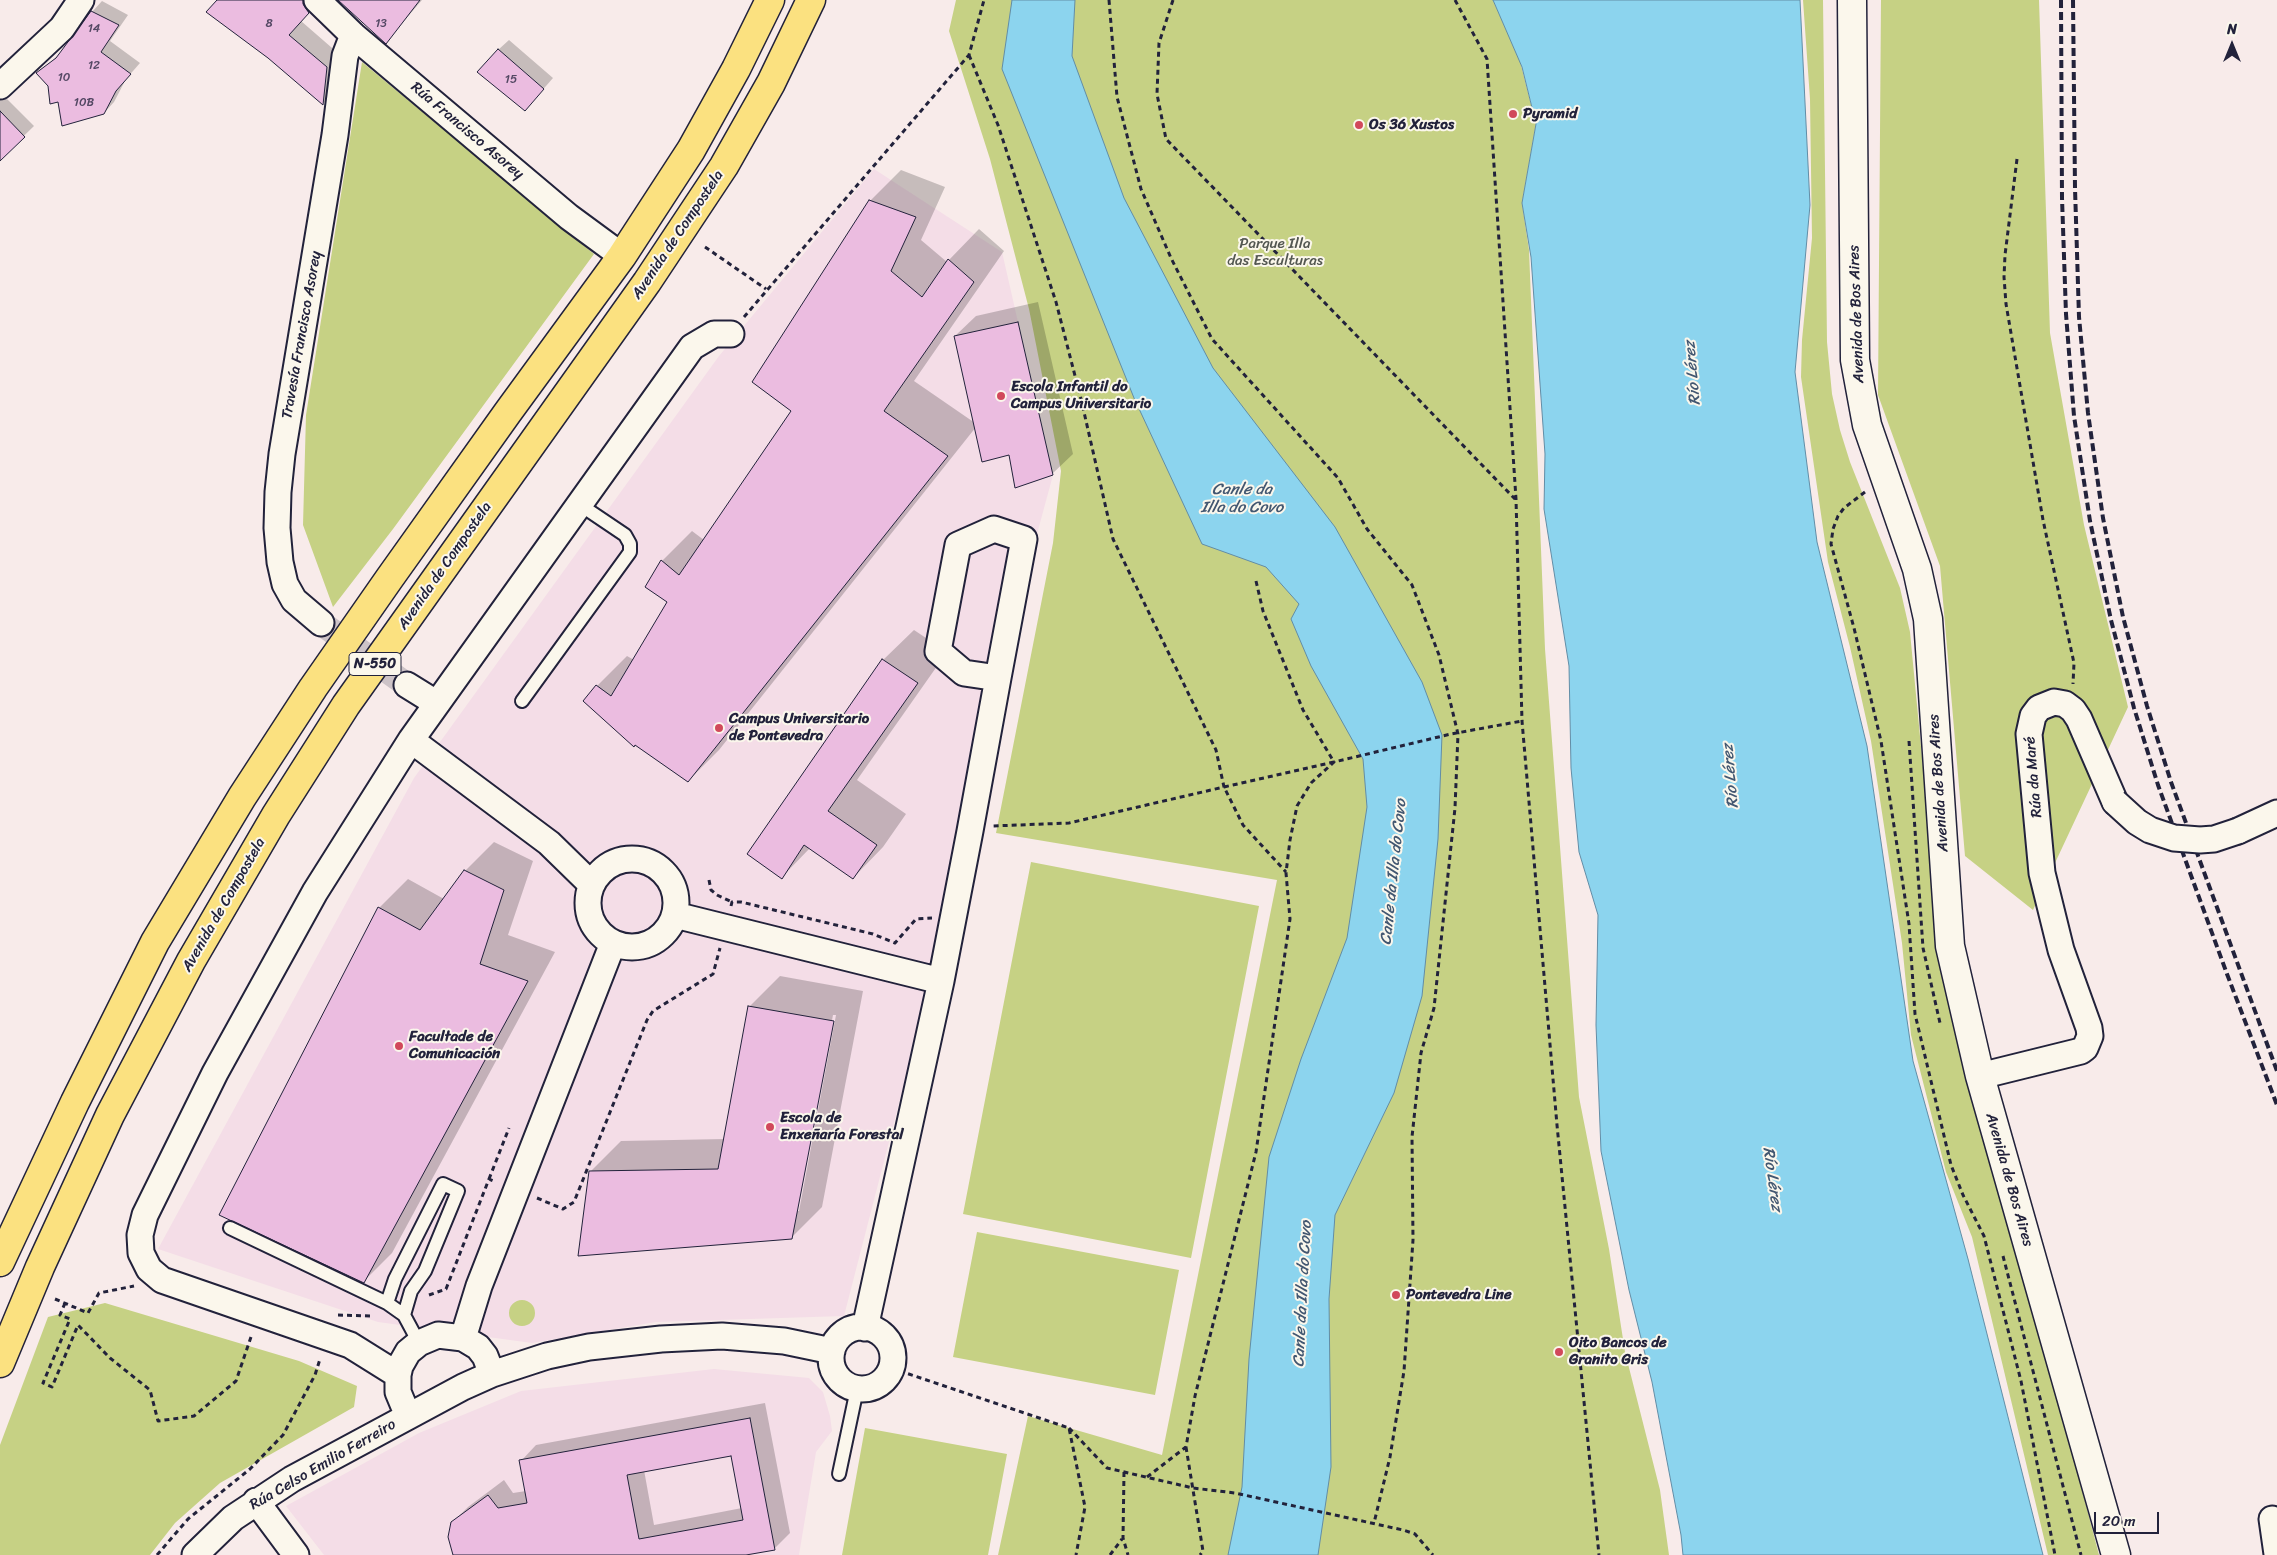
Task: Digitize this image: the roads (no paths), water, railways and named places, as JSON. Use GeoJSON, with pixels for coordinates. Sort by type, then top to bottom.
{"type":"FeatureCollection","features":[{"type":"Feature","properties":{"kind":"highway","name":"N-550"},"geometry":{"type":"LineString","coordinates":[[0,1262],[75,1102],[155,942],[242,797],[313,688],[367,610],[622,256],[691,150],[736,69],[770,0]]}},
{"type":"Feature","properties":{"kind":"highway","name":"Avenida de Compostela"},"geometry":{"type":"LineString","coordinates":[[0,1363],[40,1267],[110,1115],[191,962],[276,815],[346,705],[647,282],[724,166],[771,83],[811,0]]}},
{"type":"Feature","properties":{"kind":"street"},"geometry":{"type":"LineString","coordinates":[[0,86],[62,28],[81,0]]}},
{"type":"Feature","properties":{"kind":"street","name":"Rúa Francisco Asorey"},"geometry":{"type":"LineString","coordinates":[[317,0],[353,35],[569,217],[622,256]]}},
{"type":"Feature","properties":{"kind":"street","name":"Avenida de Bos Aires"},"geometry":{"type":"LineString","coordinates":[[1852,0],[1855,360],[1866,425],[1918,569],[1928,619],[1950,946],[1980,1076],[2116,1555]]}},
{"type":"Feature","properties":{"kind":"street","name":"Travesía Francisco Asorey"},"geometry":{"type":"LineString","coordinates":[[321,623],[294,600],[285,584],[280,562],[277,528],[278,492],[282,454],[335,135],[345,56],[353,35]]}},
{"type":"Feature","properties":{"kind":"street"},"geometry":{"type":"LineString","coordinates":[[492,1374],[485,1356],[478,1347],[463,1338],[438,1335],[419,1343],[408,1352],[400,1366],[398,1375],[350,1345],[162,1280],[148,1269],[141,1253],[140,1234],[145,1215],[215,1073],[315,892],[411,740],[692,347],[714,334],[731,334]]}},
{"type":"Feature","properties":{"kind":"street"},"geometry":{"type":"LineString","coordinates":[[865,1328],[941,981],[970,831],[1024,539],[994,529],[958,545],[938,651],[964,673],[998,678]]}},
{"type":"Feature","properties":{"kind":"street"},"geometry":{"type":"LineString","coordinates":[[407,685],[436,703]]}},
{"type":"Feature","properties":{"kind":"street","name":"Rúa da Maré"},"geometry":{"type":"LineString","coordinates":[[1980,1076],[2081,1051],[2088,1043],[2089,1028],[2061,950],[2042,873],[2029,734],[2033,716],[2039,708],[2054,702],[2065,704],[2080,719],[2115,802],[2137,822],[2150,830],[2186,840],[2214,839],[2238,831],[2277,813]]}},
{"type":"Feature","properties":{"kind":"street"},"geometry":{"type":"LineString","coordinates":[[411,740],[549,843],[592,884]]}},
{"type":"Feature","properties":{"kind":"street"},"geometry":{"type":"LineString","coordinates":[[626,858],[641,859],[660,869],[673,886],[677,901],[675,915],[668,929],[657,940],[643,946],[628,947],[613,943],[601,935],[593,924],[588,911],[588,897],[592,884],[600,872],[612,863],[626,858]]}},
{"type":"Feature","properties":{"kind":"street"},"geometry":{"type":"LineString","coordinates":[[675,915],[941,981]]}},
{"type":"Feature","properties":{"kind":"street"},"geometry":{"type":"LineString","coordinates":[[463,1338],[479,1286],[613,943]]}},
{"type":"Feature","properties":{"kind":"street"},"geometry":{"type":"LineString","coordinates":[[856,1328],[865,1328],[874,1330],[888,1342],[892,1359],[891,1368],[886,1378],[878,1384],[868,1388],[857,1389],[843,1382],[834,1371],[831,1361],[832,1351],[840,1336],[856,1328]]}},
{"type":"Feature","properties":{"kind":"street","name":"Rúa Celso Emilio Ferreiro"},"geometry":{"type":"LineString","coordinates":[[195,1555],[233,1518],[292,1479],[463,1387],[492,1374],[547,1356],[580,1349],[661,1339],[722,1336],[784,1341],[832,1351]]}},
{"type":"Feature","properties":{"kind":"street","name":"Rúa Celso Emilio Ferreiro"},"geometry":{"type":"LineString","coordinates":[[398,1375],[398,1392],[408,1416]]}},
{"type":"Feature","properties":{"kind":"street"},"geometry":{"type":"LineString","coordinates":[[256,1501],[296,1555]]}},
{"type":"Feature","properties":{"kind":"street"},"geometry":{"type":"LineString","coordinates":[[2272,1519],[2277,1554]]}},
{"type":"Feature","properties":{"kind":"lane"},"geometry":{"type":"LineString","coordinates":[[522,701],[630,552],[630,544],[625,535],[579,504]]}},
{"type":"Feature","properties":{"kind":"lane"},"geometry":{"type":"LineString","coordinates":[[443,1184],[458,1191],[425,1271],[411,1292],[407,1302],[395,1308],[394,1279],[443,1184]]}},
{"type":"Feature","properties":{"kind":"lane"},"geometry":{"type":"LineString","coordinates":[[230,1228],[395,1308],[419,1343]]}},
{"type":"Feature","properties":{"kind":"lane"},"geometry":{"type":"LineString","coordinates":[[839,1474],[857,1389]]}},
{"type":"Feature","properties":{"kind":"water","name":"Canle da Illa do Covo"},"geometry":{"type":"Polygon","coordinates":[[[1012,0],[1075,0],[1072,56],[1124,198],[1213,368],[1335,527],[1422,682],[1442,735],[1438,839],[1422,996],[1394,1093],[1335,1215],[1329,1299],[1331,1467],[1318,1555],[1228,1555],[1242,1487],[1249,1359],[1269,1157],[1301,1059],[1347,938],[1367,807],[1363,759],[1311,666],[1291,619],[1299,604],[1266,567],[1202,544],[1134,398],[1002,69],[1012,0]]]}},
{"type":"Feature","properties":{"kind":"water","name":"Río Lérez"},"geometry":{"type":"Polygon","coordinates":[[[1493,0],[1800,0],[1810,205],[1795,372],[1817,542],[1867,746],[1913,1061],[1968,1259],[2043,1555],[1683,1555],[1681,1535],[1652,1382],[1629,1290],[1601,1151],[1596,1025],[1598,915],[1579,852],[1571,768],[1569,666],[1544,509],[1545,454],[1531,257],[1522,203],[1536,124],[1522,67],[1493,0]]]}},
{"type":"Feature","properties":{"kind":"tunnel"},"geometry":{"type":"LineString","coordinates":[[321,623],[407,685]]}},
{"type":"Feature","properties":{"kind":"railway"},"geometry":{"type":"LineString","coordinates":[[2061,0],[2062,198],[2066,314],[2074,416],[2090,521],[2111,620],[2134,708],[2158,785],[2277,1105]]}},
{"type":"Feature","properties":{"kind":"railway"},"geometry":{"type":"LineString","coordinates":[[2073,0],[2075,188],[2079,317],[2088,413],[2103,518],[2123,617],[2147,706],[2171,782],[2277,1071]]}},
{"type":"Feature","properties":{"kind":"place","name":"Pyramid"},"geometry":{"type":"Point","coordinates":[1513,114]}},
{"type":"Feature","properties":{"kind":"place","name":"Os 36 Xustos"},"geometry":{"type":"Point","coordinates":[1359,125]}},
{"type":"Feature","properties":{"kind":"place","name":"Escola Infantil do Campus Universitario"},"geometry":{"type":"Point","coordinates":[1001,396]}},
{"type":"Feature","properties":{"kind":"place","name":"Campus Universitario de Pontevedra"},"geometry":{"type":"Point","coordinates":[719,728]}},
{"type":"Feature","properties":{"kind":"place","name":"Facultade de Comunicación"},"geometry":{"type":"Point","coordinates":[399,1046]}},
{"type":"Feature","properties":{"kind":"place","name":"Escola de Enxeñaría Forestal"},"geometry":{"type":"Point","coordinates":[770,1127]}},
{"type":"Feature","properties":{"kind":"place","name":"Pontevedra Line"},"geometry":{"type":"Point","coordinates":[1396,1295]}},
{"type":"Feature","properties":{"kind":"place","name":"Oito Bancos de Granito Gris"},"geometry":{"type":"Point","coordinates":[1559,1352]}},
{"type":"Feature","properties":{"kind":"park label","name":"Parque Illa das Esculturas"},"geometry":{"type":"Point","coordinates":[1275,252]}}]}
